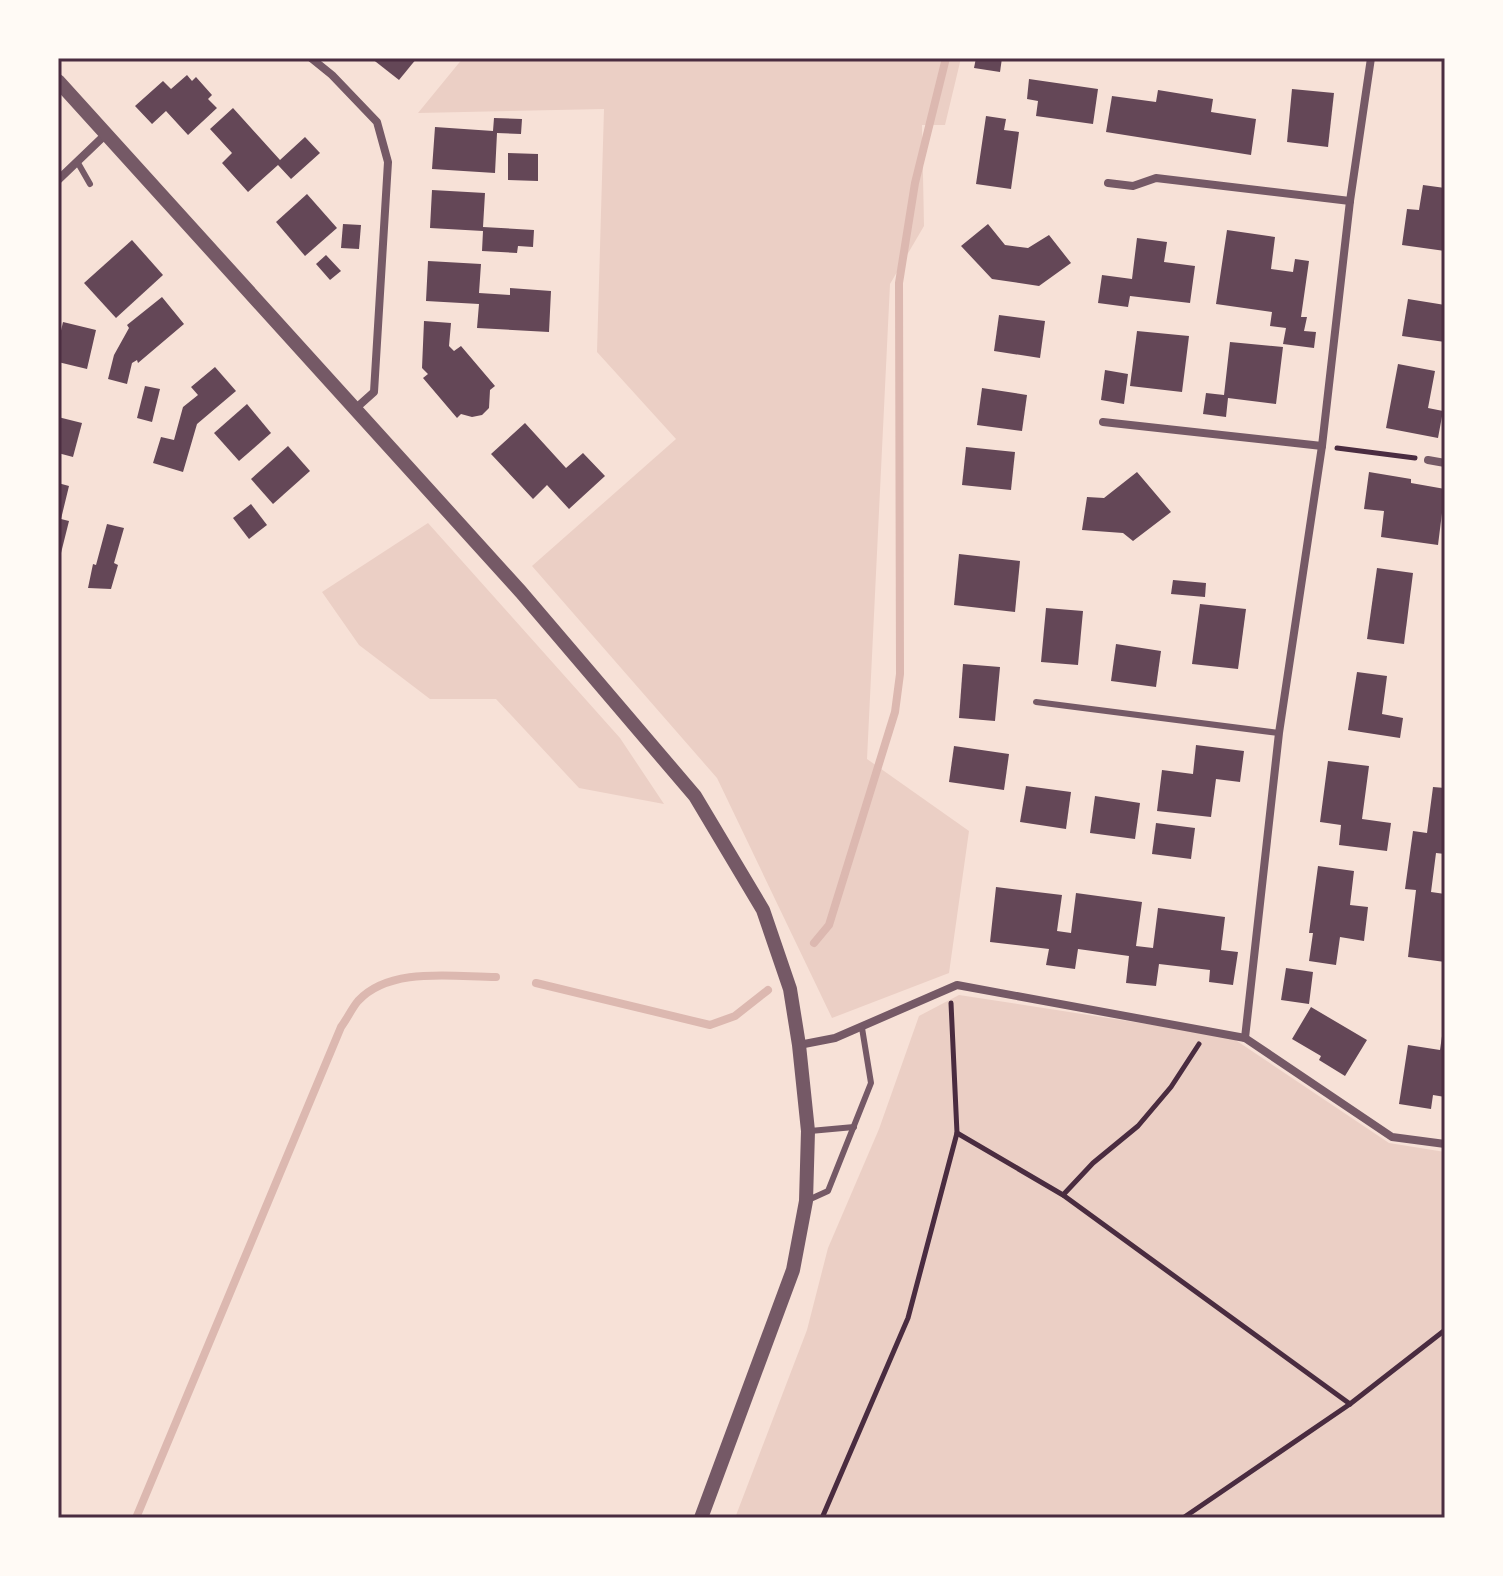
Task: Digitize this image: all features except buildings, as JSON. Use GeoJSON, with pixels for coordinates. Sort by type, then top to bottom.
{"type":"FeatureCollection","features":[{"type":"Feature","properties":{"kind":"street"},"geometry":{"type":"LineString","coordinates":[[311,58],[332,75],[377,122],[388,162],[374,392],[355,410]]}},
{"type":"Feature","properties":{"kind":"street"},"geometry":{"type":"LineString","coordinates":[[1245,1038],[1279,733],[1322,446],[1350,201],[1371,58]]}},
{"type":"Feature","properties":{"kind":"street"},"geometry":{"type":"LineString","coordinates":[[58,81],[521,592],[695,796],[763,910],[790,989],[799,1045],[808,1131],[806,1201],[793,1270],[701,1518]]}},
{"type":"Feature","properties":{"kind":"street"},"geometry":{"type":"LineString","coordinates":[[58,180],[105,135]]}},
{"type":"Feature","properties":{"kind":"street"},"geometry":{"type":"LineString","coordinates":[[1108,183],[1133,186],[1156,178],[1350,201]]}},
{"type":"Feature","properties":{"kind":"street"},"geometry":{"type":"LineString","coordinates":[[1103,422],[1322,446]]}},
{"type":"Feature","properties":{"kind":"street"},"geometry":{"type":"LineString","coordinates":[[1428,460],[1445,463]]}},
{"type":"Feature","properties":{"kind":"street"},"geometry":{"type":"LineString","coordinates":[[799,1045],[835,1038],[862,1028],[950,986],[1013,993],[1245,1038],[1392,1137],[1445,1144]]}},
{"type":"Feature","properties":{"kind":"lane"},"geometry":{"type":"LineString","coordinates":[[78,163],[90,184]]}},
{"type":"Feature","properties":{"kind":"lane"},"geometry":{"type":"LineString","coordinates":[[1036,702],[1279,733]]}},
{"type":"Feature","properties":{"kind":"lane"},"geometry":{"type":"LineString","coordinates":[[806,1201],[828,1191],[871,1083],[862,1028]]}},
{"type":"Feature","properties":{"kind":"lane"},"geometry":{"type":"LineString","coordinates":[[808,1131],[854,1127]]}},
{"type":"Feature","properties":{"kind":"path"},"geometry":{"type":"LineString","coordinates":[[1322,446],[1428,460]]}},
{"type":"Feature","properties":{"kind":"path"},"geometry":{"type":"LineString","coordinates":[[822,1518],[908,1318],[957,1133],[950,986]]}},
{"type":"Feature","properties":{"kind":"path"},"geometry":{"type":"LineString","coordinates":[[1063,1195],[1093,1163],[1138,1126],[1171,1087],[1207,1033]]}},
{"type":"Feature","properties":{"kind":"path"},"geometry":{"type":"LineString","coordinates":[[957,1133],[1063,1195],[1350,1404]]}},
{"type":"Feature","properties":{"kind":"path"},"geometry":{"type":"LineString","coordinates":[[1183,1518],[1350,1404],[1445,1330]]}},
{"type":"Feature","properties":{"kind":"shaded area"},"geometry":{"type":"Polygon","coordinates":[[[463,58],[961,58],[945,125],[922,125],[924,226],[890,284],[867,759],[969,831],[949,973],[832,1018],[717,778],[532,566],[676,439],[597,352],[604,109],[418,113],[463,58]]]}},
{"type":"Feature","properties":{"kind":"shaded area"},"geometry":{"type":"Polygon","coordinates":[[[428,523],[620,738],[664,804],[579,788],[496,699],[430,699],[359,645],[322,592],[428,523]]]}},
{"type":"Feature","properties":{"kind":"shaded area"},"geometry":{"type":"Polygon","coordinates":[[[959,995],[1231,1037],[1389,1143],[1445,1152],[1445,1518],[735,1518],[807,1330],[828,1248],[879,1129],[919,1016],[959,995]]]}},
{"type":"Feature","properties":{"kind":"waterway"},"geometry":{"type":"LineString","coordinates":[[814,943],[829,925],[895,712],[900,674],[899,283],[915,183],[946,58]]}},
{"type":"Feature","properties":{"kind":"waterway"},"geometry":{"type":"LineString","coordinates":[[136,1518],[341,1027],[354,1007],[371,990],[405,978],[442,975],[496,977]]}},
{"type":"Feature","properties":{"kind":"waterway"},"geometry":{"type":"LineString","coordinates":[[536,983],[710,1025],[735,1016],[768,990]]}}]}
